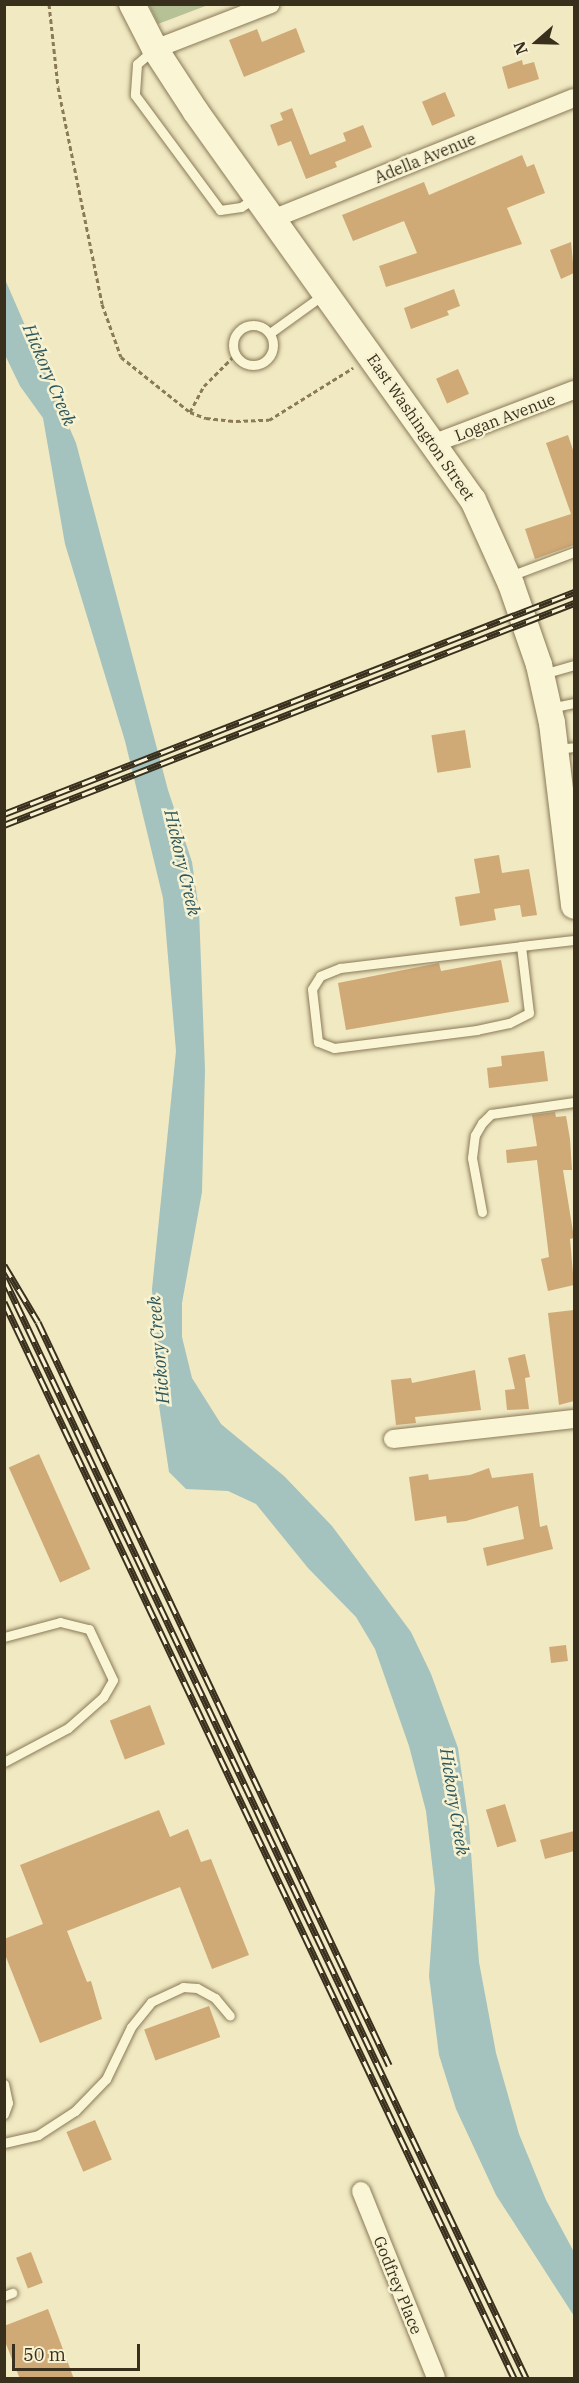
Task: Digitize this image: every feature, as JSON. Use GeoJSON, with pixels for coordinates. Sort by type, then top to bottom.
{"type":"FeatureCollection","features":[{"type":"Feature","properties":{"kind":"street","name":"East Washington Street"},"geometry":{"type":"LineString","coordinates":[[132,4],[155,49],[473,500],[508,577],[541,675],[548,709],[565,748],[574,906]]}},
{"type":"Feature","properties":{"kind":"street"},"geometry":{"type":"LineString","coordinates":[[155,49],[271,4]]}},
{"type":"Feature","properties":{"kind":"street","name":"Adella Avenue"},"geometry":{"type":"LineString","coordinates":[[275,218],[574,98]]}},
{"type":"Feature","properties":{"kind":"street","name":"Logan Avenue"},"geometry":{"type":"LineString","coordinates":[[435,443],[574,390]]}},
{"type":"Feature","properties":{"kind":"street"},"geometry":{"type":"LineString","coordinates":[[393,1439],[574,1419]]}},
{"type":"Feature","properties":{"kind":"street","name":"Godfrey Place"},"geometry":{"type":"LineString","coordinates":[[360,2192],[436,2379]]}},
{"type":"Feature","properties":{"kind":"lane"},"geometry":{"type":"LineString","coordinates":[[155,49],[137,64],[133,80],[135,95],[220,210],[241,207],[258,195]]}},
{"type":"Feature","properties":{"kind":"lane"},"geometry":{"type":"LineString","coordinates":[[270,333],[326,292]]}},
{"type":"Feature","properties":{"kind":"lane"},"geometry":{"type":"LineString","coordinates":[[255,324],[270,333],[271,354],[261,363],[247,363],[236,354],[233,346],[239,330],[255,324]]}},
{"type":"Feature","properties":{"kind":"lane"},"geometry":{"type":"LineString","coordinates":[[508,577],[574,552]]}},
{"type":"Feature","properties":{"kind":"lane"},"geometry":{"type":"LineString","coordinates":[[541,675],[574,665]]}},
{"type":"Feature","properties":{"kind":"lane"},"geometry":{"type":"LineString","coordinates":[[548,709],[574,703]]}},
{"type":"Feature","properties":{"kind":"lane"},"geometry":{"type":"LineString","coordinates":[[521,946],[529,1013],[509,1023],[477,1030],[334,1048],[318,1042],[312,989],[320,976],[340,968],[521,946],[574,940]]}},
{"type":"Feature","properties":{"kind":"lane"},"geometry":{"type":"LineString","coordinates":[[482,1212],[472,1158],[475,1136],[482,1123],[491,1114],[574,1102]]}},
{"type":"Feature","properties":{"kind":"lane"},"geometry":{"type":"LineString","coordinates":[[4,1637],[60,1622],[89,1629],[113,1680],[103,1697],[68,1728],[4,1762]]}},
{"type":"Feature","properties":{"kind":"lane"},"geometry":{"type":"LineString","coordinates":[[4,2142],[38,2135],[75,2111],[106,2079],[131,2027],[151,2002],[183,1987],[197,1988],[215,1998],[230,2016]]}},
{"type":"Feature","properties":{"kind":"lane"},"geometry":{"type":"LineString","coordinates":[[4,2084],[8,2103],[4,2114]]}},
{"type":"Feature","properties":{"kind":"path"},"geometry":{"type":"LineString","coordinates":[[49,4],[58,87],[102,304],[121,357],[190,412],[206,418],[269,420],[372,356]]}},
{"type":"Feature","properties":{"kind":"path"},"geometry":{"type":"LineString","coordinates":[[190,412],[204,386],[236,354]]}},
{"type":"Feature","properties":{"kind":"green space"},"geometry":{"type":"Polygon","coordinates":[[[149,5],[208,5],[158,24],[149,5]]]}},
{"type":"Feature","properties":{"kind":"water","name":"Hickory Creek"},"geometry":{"type":"Polygon","coordinates":[[[4,277],[76,443],[168,790],[192,862],[199,910],[205,1070],[202,1192],[182,1303],[182,1337],[192,1378],[221,1424],[284,1476],[332,1526],[411,1632],[431,1674],[458,1748],[469,1825],[479,1962],[496,2053],[519,2134],[546,2200],[574,2252],[574,2316],[496,2195],[456,2109],[439,2055],[429,1976],[435,1889],[426,1811],[409,1746],[375,1649],[356,1617],[308,1568],[256,1504],[228,1491],[186,1489],[169,1472],[155,1379],[152,1289],[176,1051],[163,898],[125,741],[65,544],[43,418],[20,386],[5,355],[4,277]]]}},
{"type":"Feature","properties":{"kind":"building"},"geometry":{"type":"Polygon","coordinates":[[[296,28],[305,52],[244,77],[229,40],[257,29],[262,42],[296,28]]]}},
{"type":"Feature","properties":{"kind":"building"},"geometry":{"type":"Polygon","coordinates":[[[522,60],[523,65],[534,62],[539,79],[508,89],[502,67],[522,60]]]}},
{"type":"Feature","properties":{"kind":"building"},"geometry":{"type":"Polygon","coordinates":[[[445,92],[455,116],[432,126],[422,102],[445,92]]]}},
{"type":"Feature","properties":{"kind":"building"},"geometry":{"type":"Polygon","coordinates":[[[292,108],[310,155],[346,141],[343,133],[363,125],[372,147],[335,162],[337,167],[306,179],[291,141],[278,146],[270,125],[283,120],[280,113],[292,108]]]}},
{"type":"Feature","properties":{"kind":"building"},"geometry":{"type":"Polygon","coordinates":[[[522,155],[527,167],[534,164],[545,193],[507,208],[522,244],[386,287],[379,266],[417,253],[404,221],[353,241],[342,215],[424,182],[429,195],[522,155]]]}},
{"type":"Feature","properties":{"kind":"building"},"geometry":{"type":"Polygon","coordinates":[[[571,242],[574,273],[561,279],[550,250],[571,242]]]}},
{"type":"Feature","properties":{"kind":"building"},"geometry":{"type":"Polygon","coordinates":[[[454,289],[460,306],[447,311],[449,315],[411,329],[404,308],[454,289]]]}},
{"type":"Feature","properties":{"kind":"building"},"geometry":{"type":"Polygon","coordinates":[[[458,369],[469,394],[447,403],[436,379],[458,369]]]}},
{"type":"Feature","properties":{"kind":"building"},"geometry":{"type":"Polygon","coordinates":[[[568,435],[574,453],[574,545],[535,559],[525,529],[571,514],[546,443],[568,435]]]}},
{"type":"Feature","properties":{"kind":"building"},"geometry":{"type":"Polygon","coordinates":[[[465,730],[471,768],[437,773],[431,735],[465,730]]]}},
{"type":"Feature","properties":{"kind":"building"},"geometry":{"type":"Polygon","coordinates":[[[499,855],[502,873],[529,869],[537,915],[522,917],[520,905],[494,909],[496,920],[460,926],[455,897],[480,893],[474,859],[499,855]]]}},
{"type":"Feature","properties":{"kind":"building"},"geometry":{"type":"Polygon","coordinates":[[[501,960],[509,1002],[346,1030],[338,983],[439,963],[441,971],[501,960]]]}},
{"type":"Feature","properties":{"kind":"building"},"geometry":{"type":"Polygon","coordinates":[[[544,1051],[548,1081],[489,1088],[487,1068],[502,1066],[501,1056],[544,1051]]]}},
{"type":"Feature","properties":{"kind":"building"},"geometry":{"type":"Polygon","coordinates":[[[555,1112],[556,1117],[566,1116],[570,1139],[572,1170],[563,1170],[574,1238],[570,1239],[574,1285],[548,1291],[541,1259],[549,1257],[537,1160],[507,1163],[506,1150],[537,1146],[532,1115],[555,1112]]]}},
{"type":"Feature","properties":{"kind":"building"},"geometry":{"type":"Polygon","coordinates":[[[574,1310],[574,1401],[559,1405],[548,1313],[574,1310]]]}},
{"type":"Feature","properties":{"kind":"building"},"geometry":{"type":"Polygon","coordinates":[[[525,1354],[530,1377],[525,1378],[529,1409],[507,1410],[505,1390],[515,1389],[508,1358],[525,1354]]]}},
{"type":"Feature","properties":{"kind":"building"},"geometry":{"type":"Polygon","coordinates":[[[475,1370],[481,1410],[415,1417],[416,1423],[396,1425],[391,1380],[411,1378],[412,1383],[475,1370]]]}},
{"type":"Feature","properties":{"kind":"building"},"geometry":{"type":"Polygon","coordinates":[[[39,1454],[90,1569],[60,1583],[9,1467],[39,1454]]]}},
{"type":"Feature","properties":{"kind":"building"},"geometry":{"type":"Polygon","coordinates":[[[489,1468],[492,1478],[533,1473],[540,1527],[547,1525],[553,1549],[487,1566],[483,1548],[524,1539],[518,1506],[466,1521],[447,1523],[446,1516],[415,1521],[409,1477],[428,1474],[429,1480],[470,1475],[489,1468]]]}},
{"type":"Feature","properties":{"kind":"building"},"geometry":{"type":"Polygon","coordinates":[[[566,1645],[568,1661],[551,1663],[549,1647],[566,1645]]]}},
{"type":"Feature","properties":{"kind":"building"},"geometry":{"type":"Polygon","coordinates":[[[150,1705],[165,1744],[125,1760],[110,1720],[150,1705]]]}},
{"type":"Feature","properties":{"kind":"building"},"geometry":{"type":"Polygon","coordinates":[[[505,1804],[516,1841],[497,1847],[486,1810],[505,1804]]]}},
{"type":"Feature","properties":{"kind":"building"},"geometry":{"type":"Polygon","coordinates":[[[159,1810],[170,1837],[188,1829],[201,1862],[211,1859],[249,1955],[212,1969],[180,1887],[67,1931],[87,1982],[91,1981],[102,2019],[40,2043],[4,1952],[4,1939],[43,1924],[20,1865],[159,1810]]]}},
{"type":"Feature","properties":{"kind":"building"},"geometry":{"type":"Polygon","coordinates":[[[574,1831],[574,1851],[545,1859],[540,1840],[574,1831]]]}},
{"type":"Feature","properties":{"kind":"building"},"geometry":{"type":"Polygon","coordinates":[[[209,2006],[220,2037],[155,2061],[144,2030],[209,2006]]]}},
{"type":"Feature","properties":{"kind":"building"},"geometry":{"type":"Polygon","coordinates":[[[95,2120],[112,2160],[83,2172],[66,2132],[95,2120]]]}},
{"type":"Feature","properties":{"kind":"building"},"geometry":{"type":"Polygon","coordinates":[[[31,2252],[43,2283],[28,2289],[16,2258],[31,2252]]]}},
{"type":"Feature","properties":{"kind":"building"},"geometry":{"type":"Polygon","coordinates":[[[48,2309],[74,2379],[20,2379],[4,2339],[4,2326],[48,2309]]]}},
{"type":"Feature","properties":{"kind":"railway"},"geometry":{"type":"LineString","coordinates":[[4,814],[574,592]]}},
{"type":"Feature","properties":{"kind":"railway"},"geometry":{"type":"LineString","coordinates":[[4,825],[574,603]]}},
{"type":"Feature","properties":{"kind":"railway"},"geometry":{"type":"LineString","coordinates":[[4,1265],[38,1322],[389,2065]]}},
{"type":"Feature","properties":{"kind":"railway"},"geometry":{"type":"LineString","coordinates":[[4,1278],[526,2378]]}},
{"type":"Feature","properties":{"kind":"railway"},"geometry":{"type":"LineString","coordinates":[[4,1302],[514,2378]]}}]}
